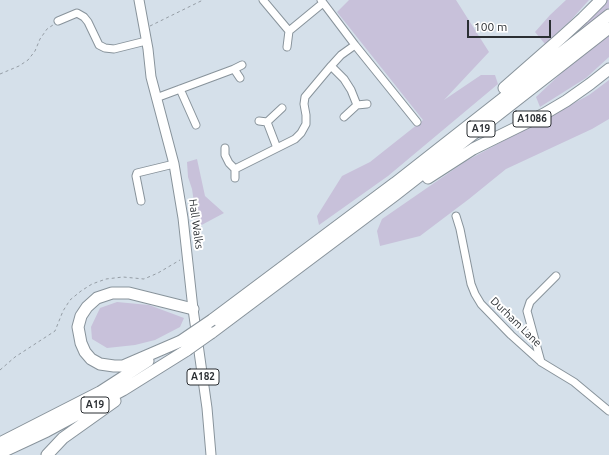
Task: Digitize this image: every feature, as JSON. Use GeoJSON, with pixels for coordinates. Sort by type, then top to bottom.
{"type":"FeatureCollection","features":[{"type":"Feature","properties":{"kind":"highway"},"geometry":{"type":"LineString","coordinates":[[395,183],[556,43],[601,0]]}},
{"type":"Feature","properties":{"kind":"highway","name":"A19"},"geometry":{"type":"LineString","coordinates":[[0,453],[47,431],[123,390],[184,345],[212,320],[395,183],[609,15]]}},
{"type":"Feature","properties":{"kind":"highway","name":"A19"},"geometry":{"type":"LineString","coordinates":[[0,443],[100,392],[184,345],[211,333],[352,228],[609,28]]}},
{"type":"Feature","properties":{"kind":"highway","name":"A1086"},"geometry":{"type":"LineString","coordinates":[[352,228],[408,192],[434,173],[473,149],[544,114],[566,101],[609,69]]}},
{"type":"Feature","properties":{"kind":"highway"},"geometry":{"type":"LineString","coordinates":[[184,345],[123,366],[100,364],[85,352],[81,343],[78,327],[81,316],[87,306],[97,298],[112,293],[129,293],[193,309]]}},
{"type":"Feature","properties":{"kind":"highway"},"geometry":{"type":"LineString","coordinates":[[47,455],[63,438],[184,345]]}},
{"type":"Feature","properties":{"kind":"main road","name":"Hall Walks"},"geometry":{"type":"LineString","coordinates":[[139,0],[151,77],[174,164],[183,218],[193,309],[207,408],[210,455]]}},
{"type":"Feature","properties":{"kind":"street"},"geometry":{"type":"LineString","coordinates":[[263,0],[289,31]]}},
{"type":"Feature","properties":{"kind":"street"},"geometry":{"type":"LineString","coordinates":[[287,47],[289,31],[322,2],[418,122]]}},
{"type":"Feature","properties":{"kind":"street"},"geometry":{"type":"LineString","coordinates":[[58,21],[77,13],[84,17],[99,45],[105,48],[114,49],[146,42]]}},
{"type":"Feature","properties":{"kind":"street"},"geometry":{"type":"LineString","coordinates":[[235,169],[295,139],[302,133],[306,124],[304,104],[305,97],[341,55],[355,45]]}},
{"type":"Feature","properties":{"kind":"street"},"geometry":{"type":"LineString","coordinates":[[156,98],[242,65]]}},
{"type":"Feature","properties":{"kind":"street"},"geometry":{"type":"LineString","coordinates":[[331,66],[344,79],[358,105]]}},
{"type":"Feature","properties":{"kind":"street"},"geometry":{"type":"LineString","coordinates":[[234,69],[240,78]]}},
{"type":"Feature","properties":{"kind":"street"},"geometry":{"type":"LineString","coordinates":[[180,89],[196,125]]}},
{"type":"Feature","properties":{"kind":"street"},"geometry":{"type":"LineString","coordinates":[[344,117],[358,105],[367,104]]}},
{"type":"Feature","properties":{"kind":"street"},"geometry":{"type":"LineString","coordinates":[[267,122],[282,108]]}},
{"type":"Feature","properties":{"kind":"street"},"geometry":{"type":"LineString","coordinates":[[259,121],[267,122]]}},
{"type":"Feature","properties":{"kind":"street"},"geometry":{"type":"LineString","coordinates":[[267,122],[277,148]]}},
{"type":"Feature","properties":{"kind":"street"},"geometry":{"type":"LineString","coordinates":[[225,148],[225,155],[229,163],[235,169],[235,178]]}},
{"type":"Feature","properties":{"kind":"street"},"geometry":{"type":"LineString","coordinates":[[141,201],[136,176],[137,174],[174,164]]}},
{"type":"Feature","properties":{"kind":"street","name":"Durham Lane"},"geometry":{"type":"LineString","coordinates":[[456,216],[460,228],[470,284],[481,304],[511,335],[541,362],[574,382],[609,411]]}},
{"type":"Feature","properties":{"kind":"street"},"geometry":{"type":"LineString","coordinates":[[541,362],[528,311],[530,302],[556,276]]}},
{"type":"Feature","properties":{"kind":"path"},"geometry":{"type":"LineString","coordinates":[[144,28],[203,0]]}},
{"type":"Feature","properties":{"kind":"path"},"geometry":{"type":"LineString","coordinates":[[0,74],[19,66],[28,60],[35,51],[40,39],[47,29],[58,21]]}},
{"type":"Feature","properties":{"kind":"path"},"geometry":{"type":"LineString","coordinates":[[138,278],[144,279],[151,276],[188,256]]}},
{"type":"Feature","properties":{"kind":"path"},"geometry":{"type":"LineString","coordinates":[[0,370],[15,357],[55,332]]}},
{"type":"Feature","properties":{"kind":"shaded area"},"geometry":{"type":"Polygon","coordinates":[[[349,0],[456,0],[489,52],[444,100],[481,75],[495,75],[498,84],[388,176],[319,225],[317,216],[342,176],[370,162],[423,120],[337,12],[349,0]]]}},
{"type":"Feature","properties":{"kind":"shaded area"},"geometry":{"type":"Polygon","coordinates":[[[566,0],[589,0],[571,20],[545,44],[535,32],[566,0]]]}},
{"type":"Feature","properties":{"kind":"shaded area"},"geometry":{"type":"Polygon","coordinates":[[[605,0],[609,0],[609,8],[540,64],[605,0]]]}},
{"type":"Feature","properties":{"kind":"shaded area"},"geometry":{"type":"Polygon","coordinates":[[[609,35],[609,57],[586,78],[540,107],[536,97],[570,65],[609,35]]]}},
{"type":"Feature","properties":{"kind":"shaded area"},"geometry":{"type":"Polygon","coordinates":[[[609,80],[609,119],[592,129],[506,169],[420,236],[380,246],[377,231],[382,219],[466,161],[589,95],[609,80]]]}},
{"type":"Feature","properties":{"kind":"shaded area"},"geometry":{"type":"Polygon","coordinates":[[[197,159],[205,196],[224,213],[196,228],[195,209],[192,189],[188,177],[187,162],[197,159]]]}},
{"type":"Feature","properties":{"kind":"shaded area"},"geometry":{"type":"Polygon","coordinates":[[[117,302],[149,305],[184,318],[180,327],[155,340],[135,345],[107,348],[92,339],[91,327],[100,308],[117,302]]]}}]}
